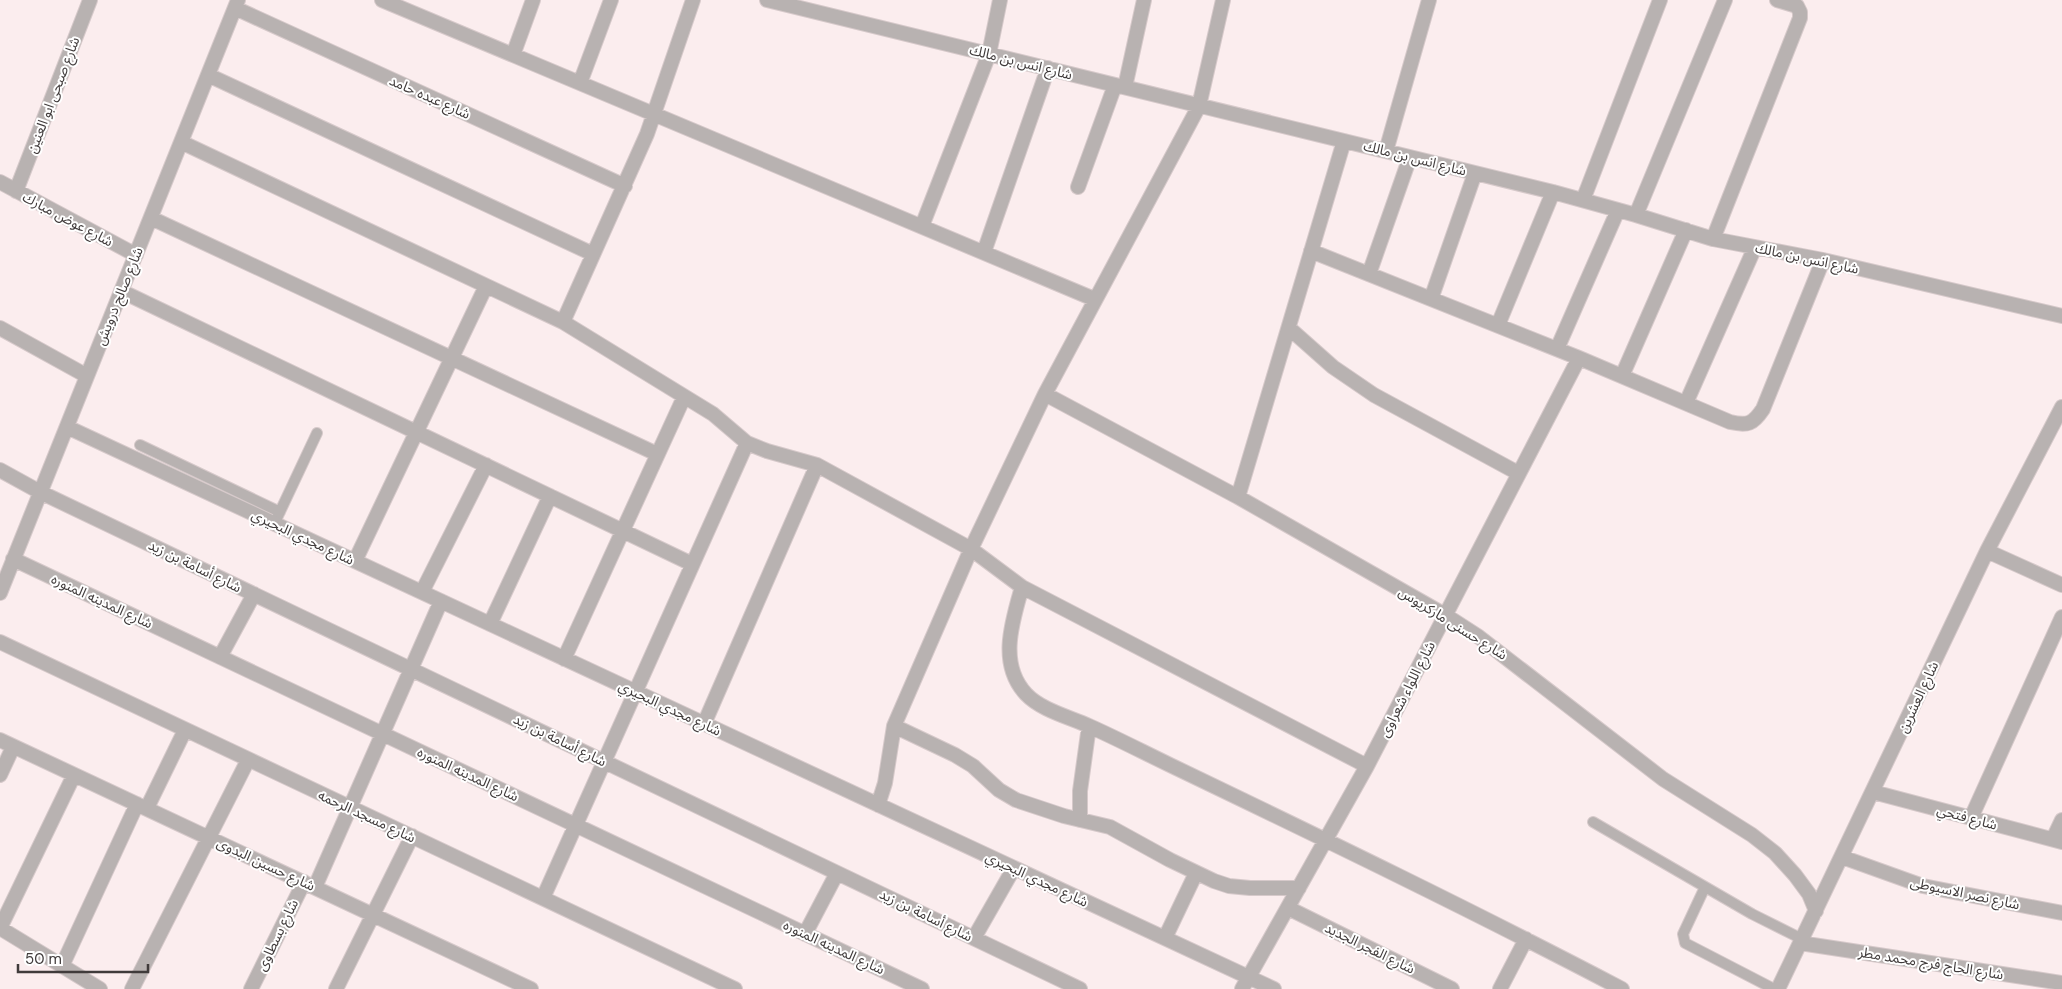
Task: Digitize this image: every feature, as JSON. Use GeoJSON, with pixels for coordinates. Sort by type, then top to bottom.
{"type":"FeatureCollection","features":[{"type":"Feature","properties":{"kind":"street","name":"شارع صبحى ابو العنين"},"geometry":{"type":"LineString","coordinates":[[16,191],[90,0]]}},
{"type":"Feature","properties":{"kind":"street"},"geometry":{"type":"LineString","coordinates":[[382,0],[1094,299]]}},
{"type":"Feature","properties":{"kind":"street"},"geometry":{"type":"LineString","coordinates":[[513,55],[532,0]]}},
{"type":"Feature","properties":{"kind":"street"},"geometry":{"type":"LineString","coordinates":[[580,83],[611,0]]}},
{"type":"Feature","properties":{"kind":"street"},"geometry":{"type":"LineString","coordinates":[[563,322],[647,134],[693,0]]}},
{"type":"Feature","properties":{"kind":"street","name":"شارع انس بن مالك"},"geometry":{"type":"LineString","coordinates":[[767,0],[1553,192],[1713,239],[1823,260],[2062,316]]}},
{"type":"Feature","properties":{"kind":"street"},"geometry":{"type":"LineString","coordinates":[[922,226],[989,54],[1000,0]]}},
{"type":"Feature","properties":{"kind":"street"},"geometry":{"type":"LineString","coordinates":[[1078,187],[1120,86],[1144,0]]}},
{"type":"Feature","properties":{"kind":"street"},"geometry":{"type":"LineString","coordinates":[[878,805],[885,783],[894,726],[971,550],[1045,394],[1094,299],[1199,106],[1223,0]]}},
{"type":"Feature","properties":{"kind":"street"},"geometry":{"type":"LineString","coordinates":[[1386,151],[1428,0]]}},
{"type":"Feature","properties":{"kind":"street"},"geometry":{"type":"LineString","coordinates":[[1583,200],[1660,0]]}},
{"type":"Feature","properties":{"kind":"street"},"geometry":{"type":"LineString","coordinates":[[1636,215],[1725,0]]}},
{"type":"Feature","properties":{"kind":"street"},"geometry":{"type":"LineString","coordinates":[[1713,239],[1798,24],[1800,12],[1797,6],[1777,0]]}},
{"type":"Feature","properties":{"kind":"street","name":"شارع صالح درويش"},"geometry":{"type":"LineString","coordinates":[[0,592],[236,4]]}},
{"type":"Feature","properties":{"kind":"street","name":"شارع عبده حامد"},"geometry":{"type":"LineString","coordinates":[[236,4],[624,186]]}},
{"type":"Feature","properties":{"kind":"street"},"geometry":{"type":"LineString","coordinates":[[984,252],[1048,68]]}},
{"type":"Feature","properties":{"kind":"street"},"geometry":{"type":"LineString","coordinates":[[208,75],[593,254]]}},
{"type":"Feature","properties":{"kind":"street"},"geometry":{"type":"LineString","coordinates":[[1238,497],[1344,141]]}},
{"type":"Feature","properties":{"kind":"street"},"geometry":{"type":"LineString","coordinates":[[181,142],[563,322],[722,421],[746,443],[817,465],[971,550],[1022,587],[1367,766]]}},
{"type":"Feature","properties":{"kind":"street"},"geometry":{"type":"LineString","coordinates":[[1369,274],[1410,157]]}},
{"type":"Feature","properties":{"kind":"street"},"geometry":{"type":"LineString","coordinates":[[1431,299],[1475,173]]}},
{"type":"Feature","properties":{"kind":"street","name":"شارع عوض مبارك"},"geometry":{"type":"LineString","coordinates":[[0,182],[136,255]]}},
{"type":"Feature","properties":{"kind":"street"},"geometry":{"type":"LineString","coordinates":[[1498,325],[1553,192]]}},
{"type":"Feature","properties":{"kind":"street"},"geometry":{"type":"LineString","coordinates":[[1557,349],[1618,210]]}},
{"type":"Feature","properties":{"kind":"street"},"geometry":{"type":"LineString","coordinates":[[151,218],[657,454]]}},
{"type":"Feature","properties":{"kind":"street"},"geometry":{"type":"LineString","coordinates":[[1622,376],[1686,230]]}},
{"type":"Feature","properties":{"kind":"street"},"geometry":{"type":"LineString","coordinates":[[1686,403],[1755,246]]}},
{"type":"Feature","properties":{"kind":"street"},"geometry":{"type":"LineString","coordinates":[[1312,251],[1557,349],[1730,422],[1744,425],[1756,420],[1763,409],[1823,260]]}},
{"type":"Feature","properties":{"kind":"street"},"geometry":{"type":"LineString","coordinates":[[355,561],[486,286]]}},
{"type":"Feature","properties":{"kind":"street"},"geometry":{"type":"LineString","coordinates":[[121,291],[692,564]]}},
{"type":"Feature","properties":{"kind":"street"},"geometry":{"type":"LineString","coordinates":[[0,328],[87,376]]}},
{"type":"Feature","properties":{"kind":"street"},"geometry":{"type":"LineString","coordinates":[[1289,328],[1333,367],[1374,394],[1518,473]]}},
{"type":"Feature","properties":{"kind":"street","name":"شارع اللواء شعراوى"},"geometry":{"type":"LineString","coordinates":[[1245,983],[1367,766],[1579,358]]}},
{"type":"Feature","properties":{"kind":"street","name":"شارع حسنى ماركريوس"},"geometry":{"type":"LineString","coordinates":[[1045,394],[1238,497],[1445,615],[1512,661],[1542,687],[1607,734],[1663,779],[1752,836],[1775,853],[1809,894],[1816,911]]}},
{"type":"Feature","properties":{"kind":"street"},"geometry":{"type":"LineString","coordinates":[[564,659],[684,396]]}},
{"type":"Feature","properties":{"kind":"street","name":"شارع العشرين"},"geometry":{"type":"LineString","coordinates":[[1778,989],[1988,551],[2060,414]]}},
{"type":"Feature","properties":{"kind":"street","name":"شارع مجدي البحيري"},"geometry":{"type":"LineString","coordinates":[[66,427],[277,518],[355,561],[1165,938],[1245,983],[1274,989]]}},
{"type":"Feature","properties":{"kind":"street"},"geometry":{"type":"LineString","coordinates":[[543,898],[746,443]]}},
{"type":"Feature","properties":{"kind":"street"},"geometry":{"type":"LineString","coordinates":[[422,592],[486,465]]}},
{"type":"Feature","properties":{"kind":"street"},"geometry":{"type":"LineString","coordinates":[[704,724],[817,465]]}},
{"type":"Feature","properties":{"kind":"street","name":"شارع أسامة بن زيد"},"geometry":{"type":"LineString","coordinates":[[0,470],[40,492],[1080,989]]}},
{"type":"Feature","properties":{"kind":"street"},"geometry":{"type":"LineString","coordinates":[[490,624],[550,496]]}},
{"type":"Feature","properties":{"kind":"street"},"geometry":{"type":"LineString","coordinates":[[1988,551],[2062,584]]}},
{"type":"Feature","properties":{"kind":"street","name":"شارع المدينه المنوره"},"geometry":{"type":"LineString","coordinates":[[13,559],[922,989]]}},
{"type":"Feature","properties":{"kind":"street"},"geometry":{"type":"LineString","coordinates":[[1022,587],[1010,628],[1010,662],[1015,680],[1035,702],[1327,840],[1622,989]]}},
{"type":"Feature","properties":{"kind":"street"},"geometry":{"type":"LineString","coordinates":[[220,657],[254,594]]}},
{"type":"Feature","properties":{"kind":"street","name":"شارع بسطاوى"},"geometry":{"type":"LineString","coordinates":[[251,989],[350,808],[441,601]]}},
{"type":"Feature","properties":{"kind":"street"},"geometry":{"type":"LineString","coordinates":[[1971,818],[2062,617]]}},
{"type":"Feature","properties":{"kind":"street","name":"شارع مسجد الرحمه"},"geometry":{"type":"LineString","coordinates":[[0,642],[543,898],[729,988]]}},
{"type":"Feature","properties":{"kind":"street"},"geometry":{"type":"LineString","coordinates":[[894,726],[967,762],[999,790],[1016,800],[1080,820],[1110,827],[1170,860],[1228,886],[1299,888]]}},
{"type":"Feature","properties":{"kind":"street"},"geometry":{"type":"LineString","coordinates":[[1080,820],[1080,791],[1089,726]]}},
{"type":"Feature","properties":{"kind":"street"},"geometry":{"type":"LineString","coordinates":[[62,966],[142,806],[185,730]]}},
{"type":"Feature","properties":{"kind":"street","name":"شارع حسين البدوى"},"geometry":{"type":"LineString","coordinates":[[0,740],[531,989]]}},
{"type":"Feature","properties":{"kind":"street"},"geometry":{"type":"LineString","coordinates":[[0,775],[14,746]]}},
{"type":"Feature","properties":{"kind":"street"},"geometry":{"type":"LineString","coordinates":[[132,989],[248,760]]}},
{"type":"Feature","properties":{"kind":"street"},"geometry":{"type":"LineString","coordinates":[[74,775],[0,928],[100,989]]}},
{"type":"Feature","properties":{"kind":"street","name":"شارع فتحي"},"geometry":{"type":"LineString","coordinates":[[1873,792],[2057,840]]}},
{"type":"Feature","properties":{"kind":"street"},"geometry":{"type":"LineString","coordinates":[[2057,840],[2062,820]]}},
{"type":"Feature","properties":{"kind":"street"},"geometry":{"type":"LineString","coordinates":[[336,989],[412,836]]}},
{"type":"Feature","properties":{"kind":"street","name":"شارع نصر الاسيوطى"},"geometry":{"type":"LineString","coordinates":[[1842,857],[1923,886],[2062,913]]}},
{"type":"Feature","properties":{"kind":"street"},"geometry":{"type":"LineString","coordinates":[[974,938],[1014,868]]}},
{"type":"Feature","properties":{"kind":"street"},"geometry":{"type":"LineString","coordinates":[[805,934],[837,873]]}},
{"type":"Feature","properties":{"kind":"street"},"geometry":{"type":"LineString","coordinates":[[1165,938],[1196,873]]}},
{"type":"Feature","properties":{"kind":"street","name":"شارع الفجر الجديد"},"geometry":{"type":"LineString","coordinates":[[1288,908],[1452,989]]}},
{"type":"Feature","properties":{"kind":"street"},"geometry":{"type":"LineString","coordinates":[[1500,989],[1526,939]]}},
{"type":"Feature","properties":{"kind":"street","name":"شارع الحاج فرج محمد مطر"},"geometry":{"type":"LineString","coordinates":[[1801,941],[2062,983]]}},
{"type":"Feature","properties":{"kind":"lane"},"geometry":{"type":"LineString","coordinates":[[140,446],[277,518],[317,433]]}},
{"type":"Feature","properties":{"kind":"lane"},"geometry":{"type":"LineString","coordinates":[[1593,822],[1801,941]]}},
{"type":"Feature","properties":{"kind":"lane"},"geometry":{"type":"LineString","coordinates":[[1706,886],[1683,934],[1685,943],[1774,989]]}}]}
